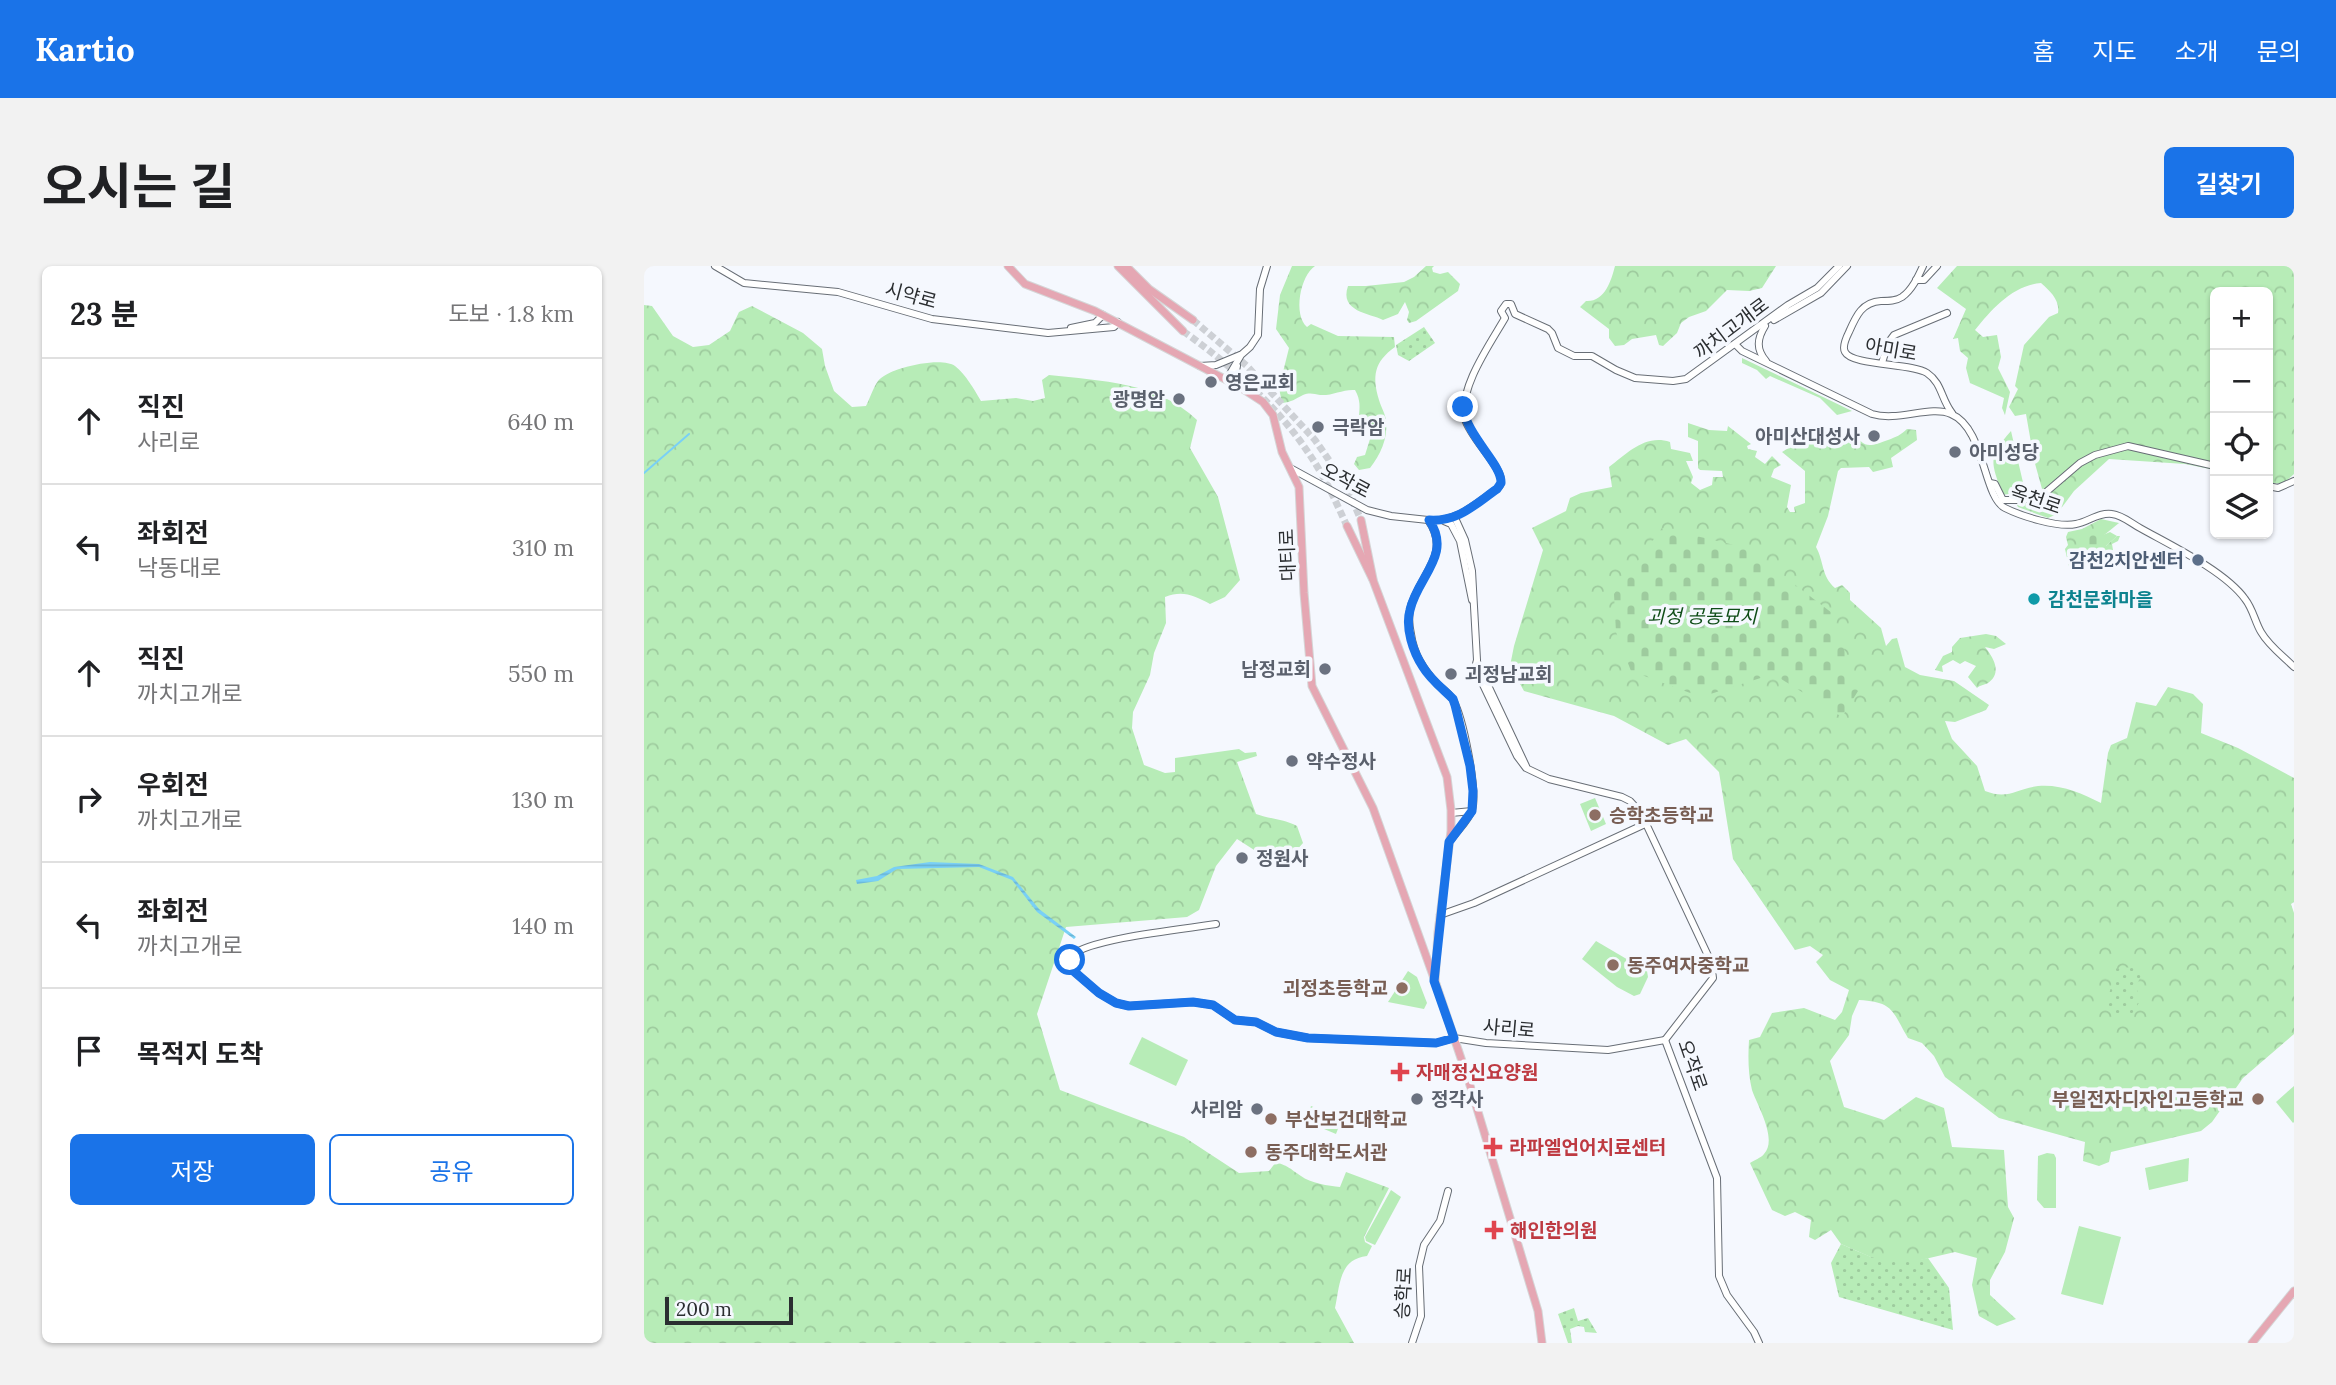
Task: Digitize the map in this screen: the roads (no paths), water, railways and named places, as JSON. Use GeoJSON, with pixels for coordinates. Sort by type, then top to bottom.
{"type":"FeatureCollection","features":[{"type":"Feature","properties":{"kind":"main road","name":"대티로"},"geometry":{"type":"LineString","coordinates":[[1008,266],[1025,284],[1118,322],[1227,379],[1270,409],[1277,426],[1282,452],[1299,487],[1312,686],[1373,808],[1454,1038],[1538,1311],[1542,1343]]}},
{"type":"Feature","properties":{"kind":"main road"},"geometry":{"type":"LineString","coordinates":[[1118,266],[1183,331]]}},
{"type":"Feature","properties":{"kind":"main road"},"geometry":{"type":"LineString","coordinates":[[1126,266],[1149,289],[1193,320]]}},
{"type":"Feature","properties":{"kind":"main road"},"geometry":{"type":"LineString","coordinates":[[1361,520],[1373,580]]}},
{"type":"Feature","properties":{"kind":"main road"},"geometry":{"type":"LineString","coordinates":[[1347,527],[1373,580],[1447,777],[1451,813],[1434,981]]}},
{"type":"Feature","properties":{"kind":"main road"},"geometry":{"type":"LineString","coordinates":[[2252,1343],[2294,1291]]}},
{"type":"Feature","properties":{"kind":"street","name":"시약로"},"geometry":{"type":"LineString","coordinates":[[715,266],[744,283],[838,292],[932,319],[1048,333],[1114,327],[1118,322]]}},
{"type":"Feature","properties":{"kind":"street"},"geometry":{"type":"LineString","coordinates":[[1227,379],[1258,335],[1260,289],[1267,266]]}},
{"type":"Feature","properties":{"kind":"street","name":"까치고개로"},"geometry":{"type":"LineString","coordinates":[[1429,520],[1444,521],[1455,518],[1497,489],[1501,483],[1500,474],[1469,429],[1463,405],[1468,388],[1505,318],[1501,311],[1504,305],[1511,304],[1515,314],[1548,329],[1558,348],[1567,354],[1592,356],[1635,378],[1673,381],[1692,376],[1738,347],[1788,305],[1817,288],[1839,266]]}},
{"type":"Feature","properties":{"kind":"street"},"geometry":{"type":"LineString","coordinates":[[1673,381],[1693,379],[1765,326],[1821,292],[1847,266]]}},
{"type":"Feature","properties":{"kind":"street","name":"아미로"},"geometry":{"type":"LineString","coordinates":[[1923,266],[1907,293],[1897,300],[1877,302],[1857,314],[1846,338],[1844,350],[1855,359],[1927,373],[1937,381],[1954,415]]}},
{"type":"Feature","properties":{"kind":"street"},"geometry":{"type":"LineString","coordinates":[[1916,280],[1924,280],[1937,266]]}},
{"type":"Feature","properties":{"kind":"street"},"geometry":{"type":"LineString","coordinates":[[1882,363],[1888,342],[1894,335],[1947,313]]}},
{"type":"Feature","properties":{"kind":"street","name":"시약로"},"geometry":{"type":"LineString","coordinates":[[1062,331],[1095,323],[1103,315]]}},
{"type":"Feature","properties":{"kind":"street"},"geometry":{"type":"LineString","coordinates":[[1765,326],[1758,347],[1767,362]]}},
{"type":"Feature","properties":{"kind":"street"},"geometry":{"type":"LineString","coordinates":[[1738,347],[1872,414],[1895,418],[1938,412],[1954,415]]}},
{"type":"Feature","properties":{"kind":"street"},"geometry":{"type":"LineString","coordinates":[[1200,366],[1221,364],[1240,357]]}},
{"type":"Feature","properties":{"kind":"street"},"geometry":{"type":"LineString","coordinates":[[1240,357],[1236,376],[1240,387]]}},
{"type":"Feature","properties":{"kind":"street"},"geometry":{"type":"LineString","coordinates":[[1938,412],[1944,406],[1945,400]]}},
{"type":"Feature","properties":{"kind":"street","name":"옥천로"},"geometry":{"type":"LineString","coordinates":[[1954,415],[1965,425],[1975,442],[1998,503],[2014,511],[2068,526],[2105,513],[2115,514],[2183,552],[2244,597],[2262,634],[2294,667]]}},
{"type":"Feature","properties":{"kind":"street"},"geometry":{"type":"LineString","coordinates":[[1990,482],[2003,500],[2023,500],[2045,493],[2080,463],[2095,455],[2128,446],[2210,465]]}},
{"type":"Feature","properties":{"kind":"street","name":"오작로"},"geometry":{"type":"LineString","coordinates":[[1292,469],[1367,510],[1391,516],[1429,520]]}},
{"type":"Feature","properties":{"kind":"street"},"geometry":{"type":"LineString","coordinates":[[2273,487],[2278,488],[2294,481]]}},
{"type":"Feature","properties":{"kind":"street","name":"오작로"},"geometry":{"type":"LineString","coordinates":[[1455,518],[1465,540],[1472,571],[1475,593],[1473,601]]}},
{"type":"Feature","properties":{"kind":"street"},"geometry":{"type":"LineString","coordinates":[[1429,520],[1436,534],[1436,556],[1410,609],[1408,618],[1411,637],[1415,654],[1424,670],[1453,699],[1470,766],[1473,791],[1472,811],[1449,842]]}},
{"type":"Feature","properties":{"kind":"street","name":"오작로"},"geometry":{"type":"LineString","coordinates":[[1444,521],[1451,524],[1460,541],[1473,601],[1477,660],[1527,768],[1549,779],[1630,801],[1641,813],[1713,971],[1713,978],[1707,987],[1665,1040],[1717,1178],[1719,1276],[1727,1295],[1755,1332],[1759,1343]]}},
{"type":"Feature","properties":{"kind":"street"},"geometry":{"type":"LineString","coordinates":[[1451,813],[1472,811]]}},
{"type":"Feature","properties":{"kind":"street"},"geometry":{"type":"LineString","coordinates":[[1440,915],[1474,903],[1645,824]]}},
{"type":"Feature","properties":{"kind":"street","name":"사리로"},"geometry":{"type":"LineString","coordinates":[[1216,924],[1082,948],[1072,955],[1070,968],[1099,993],[1116,1003],[1129,1006],[1193,1002],[1213,1005],[1235,1020],[1256,1022],[1276,1032],[1308,1038],[1436,1043],[1454,1038],[1497,1044],[1608,1049],[1665,1040]]}},
{"type":"Feature","properties":{"kind":"street","name":"승학로"},"geometry":{"type":"LineString","coordinates":[[1412,1343],[1421,1316],[1419,1266],[1423,1245],[1440,1221],[1448,1191]]}},
{"type":"Feature","properties":{"kind":"water"},"geometry":{"type":"Polygon","coordinates":[[[930,862],[979,864],[1013,877],[1039,909],[1076,937],[1074,939],[1037,912],[1012,880],[979,867],[897,869],[878,881],[857,884],[856,880],[877,876],[894,867],[930,862]]]}},
{"type":"Feature","properties":{"kind":"waterway"},"geometry":{"type":"LineString","coordinates":[[644,473],[689,434]]}},
{"type":"Feature","properties":{"kind":"tunnel"},"geometry":{"type":"LineString","coordinates":[[1193,320],[1247,366],[1315,440],[1345,483],[1361,520]]}},
{"type":"Feature","properties":{"kind":"tunnel"},"geometry":{"type":"LineString","coordinates":[[1183,331],[1260,394],[1293,432],[1321,473],[1347,526]]}},
{"type":"Feature","properties":{"kind":"place","name":"영은교회"},"geometry":{"type":"Point","coordinates":[1211,382]}},
{"type":"Feature","properties":{"kind":"place","name":"광명암"},"geometry":{"type":"Point","coordinates":[1179,399]}},
{"type":"Feature","properties":{"kind":"place","name":"극락암"},"geometry":{"type":"Point","coordinates":[1318,427]}},
{"type":"Feature","properties":{"kind":"place","name":"아미산대성사"},"geometry":{"type":"Point","coordinates":[1874,436]}},
{"type":"Feature","properties":{"kind":"place","name":"아미성당"},"geometry":{"type":"Point","coordinates":[1955,452]}},
{"type":"Feature","properties":{"kind":"place","name":"감천2치안센터"},"geometry":{"type":"Point","coordinates":[2198,560]}},
{"type":"Feature","properties":{"kind":"place","name":"감천문화마을"},"geometry":{"type":"Point","coordinates":[2034,599]}},
{"type":"Feature","properties":{"kind":"place","name":"남정교회"},"geometry":{"type":"Point","coordinates":[1325,669]}},
{"type":"Feature","properties":{"kind":"place","name":"괴정남교회"},"geometry":{"type":"Point","coordinates":[1451,674]}},
{"type":"Feature","properties":{"kind":"place","name":"약수정사"},"geometry":{"type":"Point","coordinates":[1292,761]}},
{"type":"Feature","properties":{"kind":"place","name":"승학초등학교"},"geometry":{"type":"Point","coordinates":[1595,815]}},
{"type":"Feature","properties":{"kind":"place","name":"정원사"},"geometry":{"type":"Point","coordinates":[1242,858]}},
{"type":"Feature","properties":{"kind":"place","name":"동주여자중학교"},"geometry":{"type":"Point","coordinates":[1613,965]}},
{"type":"Feature","properties":{"kind":"place","name":"괴정초등학교"},"geometry":{"type":"Point","coordinates":[1402,988]}},
{"type":"Feature","properties":{"kind":"place","name":"자매정신요양원"},"geometry":{"type":"Point","coordinates":[1400,1072]}},
{"type":"Feature","properties":{"kind":"place","name":"정각사"},"geometry":{"type":"Point","coordinates":[1417,1099]}},
{"type":"Feature","properties":{"kind":"place","name":"부일전자디자인고등학교"},"geometry":{"type":"Point","coordinates":[2258,1099]}},
{"type":"Feature","properties":{"kind":"place","name":"사리암"},"geometry":{"type":"Point","coordinates":[1257,1109]}},
{"type":"Feature","properties":{"kind":"place","name":"부산보건대학교"},"geometry":{"type":"Point","coordinates":[1271,1119]}},
{"type":"Feature","properties":{"kind":"place","name":"라파엘언어치료센터"},"geometry":{"type":"Point","coordinates":[1493,1147]}},
{"type":"Feature","properties":{"kind":"place","name":"동주대학도서관"},"geometry":{"type":"Point","coordinates":[1251,1152]}},
{"type":"Feature","properties":{"kind":"place","name":"해인한의원"},"geometry":{"type":"Point","coordinates":[1494,1230]}},
{"type":"Feature","properties":{"kind":"park label","name":"괴정 공동묘지"},"geometry":{"type":"Point","coordinates":[1702,616]}}]}
